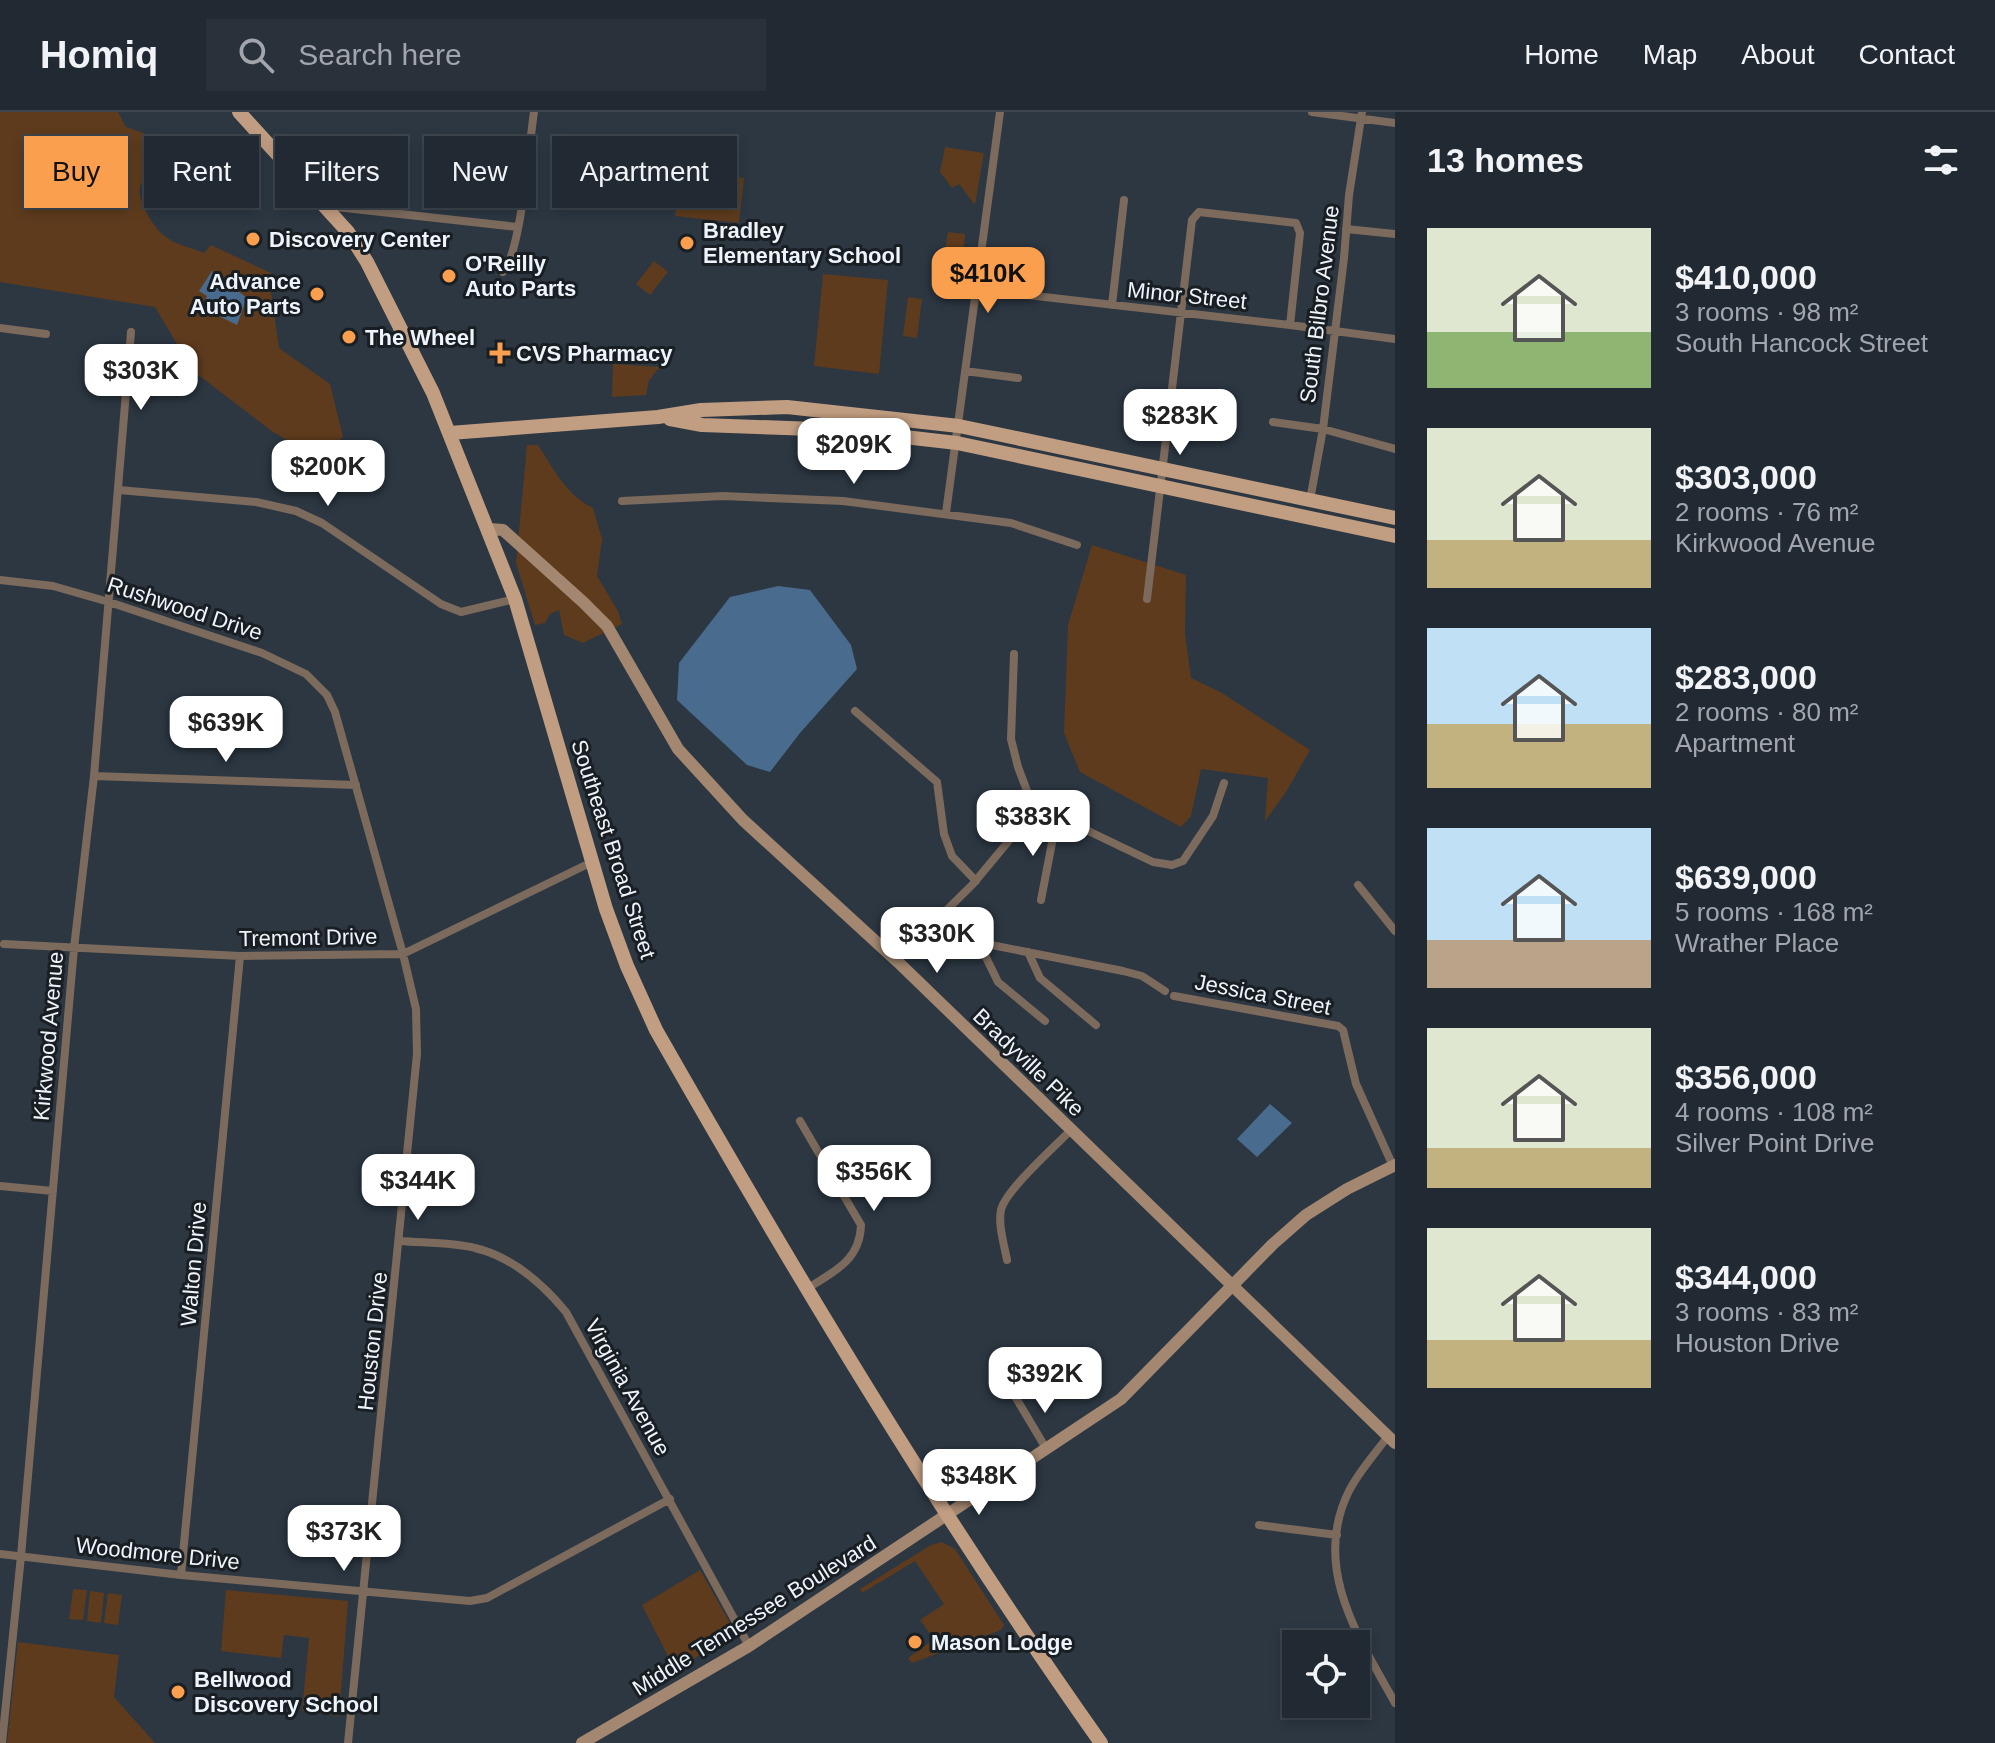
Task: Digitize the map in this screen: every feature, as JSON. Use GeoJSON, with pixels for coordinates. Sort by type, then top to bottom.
{"type":"FeatureCollection","features":[{"type":"Feature","properties":{"kind":"main road","name":"Southeast Broad Street"},"geometry":{"type":"LineString","coordinates":[[239,112],[275,150]]}},
{"type":"Feature","properties":{"kind":"main road","name":"Southeast Broad Street"},"geometry":{"type":"LineString","coordinates":[[329,208],[367,262],[450,433],[489,529],[515,599],[592,862],[627,966],[656,1030],[808,1288],[948,1516],[1029,1641],[1101,1743]]}},
{"type":"Feature","properties":{"kind":"main road"},"geometry":{"type":"LineString","coordinates":[[450,433],[658,417],[701,410],[787,407],[959,426],[1395,518]]}},
{"type":"Feature","properties":{"kind":"main road"},"geometry":{"type":"LineString","coordinates":[[658,417],[702,425],[843,430],[957,443],[1395,536]]}},
{"type":"Feature","properties":{"kind":"main road","name":"Bradyville Pike"},"geometry":{"type":"LineString","coordinates":[[489,529],[503,530],[607,626],[672,739],[698,774],[743,820],[896,960],[1392,1439]]}},
{"type":"Feature","properties":{"kind":"main road","name":"Middle Tennessee Boulevard"},"geometry":{"type":"LineString","coordinates":[[582,1743],[749,1646],[1121,1399],[1273,1244],[1306,1215],[1394,1165]]}},
{"type":"Feature","properties":{"kind":"street"},"geometry":{"type":"LineString","coordinates":[[503,272],[510,264],[518,227],[534,112]]}},
{"type":"Feature","properties":{"kind":"street"},"geometry":{"type":"LineString","coordinates":[[946,513],[1000,112]]}},
{"type":"Feature","properties":{"kind":"street"},"geometry":{"type":"LineString","coordinates":[[1312,112],[1362,116],[1395,123]]}},
{"type":"Feature","properties":{"kind":"street","name":"South Bilbro Avenue"},"geometry":{"type":"LineString","coordinates":[[1310,500],[1323,429],[1362,116]]}},
{"type":"Feature","properties":{"kind":"street"},"geometry":{"type":"LineString","coordinates":[[1112,305],[1124,200]]}},
{"type":"Feature","properties":{"kind":"street"},"geometry":{"type":"LineString","coordinates":[[345,208],[518,227]]}},
{"type":"Feature","properties":{"kind":"street"},"geometry":{"type":"LineString","coordinates":[[1147,599],[1192,220],[1199,212],[1296,223],[1300,233],[1290,325]]}},
{"type":"Feature","properties":{"kind":"street"},"geometry":{"type":"LineString","coordinates":[[1346,229],[1395,234]]}},
{"type":"Feature","properties":{"kind":"street","name":"Minor Street"},"geometry":{"type":"LineString","coordinates":[[975,289],[1395,339]]}},
{"type":"Feature","properties":{"kind":"street"},"geometry":{"type":"LineString","coordinates":[[0,328],[46,334]]}},
{"type":"Feature","properties":{"kind":"street","name":"Kirkwood Avenue"},"geometry":{"type":"LineString","coordinates":[[2,1743],[74,948],[94,776],[131,332]]}},
{"type":"Feature","properties":{"kind":"street"},"geometry":{"type":"LineString","coordinates":[[965,371],[1018,378]]}},
{"type":"Feature","properties":{"kind":"street"},"geometry":{"type":"LineString","coordinates":[[1273,422],[1323,429],[1395,449]]}},
{"type":"Feature","properties":{"kind":"street"},"geometry":{"type":"LineString","coordinates":[[119,490],[278,505],[322,523],[441,604],[461,612],[515,599]]}},
{"type":"Feature","properties":{"kind":"street"},"geometry":{"type":"LineString","coordinates":[[622,501],[723,496],[843,501],[1011,523],[1077,545]]}},
{"type":"Feature","properties":{"kind":"street","name":"Rushwood Drive"},"geometry":{"type":"LineString","coordinates":[[0,580],[53,586],[109,602],[286,663],[306,674],[327,695],[335,712]]}},
{"type":"Feature","properties":{"kind":"street"},"geometry":{"type":"LineString","coordinates":[[1014,654],[1011,739],[1039,823]]}},
{"type":"Feature","properties":{"kind":"street"},"geometry":{"type":"LineString","coordinates":[[855,711],[937,782],[944,834],[952,856],[976,881]]}},
{"type":"Feature","properties":{"kind":"street","name":"Houston Drive"},"geometry":{"type":"LineString","coordinates":[[335,712],[403,954],[416,1009],[417,1054],[348,1743]]}},
{"type":"Feature","properties":{"kind":"street"},"geometry":{"type":"LineString","coordinates":[[94,776],[356,785]]}},
{"type":"Feature","properties":{"kind":"street"},"geometry":{"type":"LineString","coordinates":[[896,960],[976,881],[1012,837],[1039,823],[1056,822],[1080,827],[1153,862],[1172,865],[1183,861],[1213,816],[1224,783]]}},
{"type":"Feature","properties":{"kind":"street"},"geometry":{"type":"LineString","coordinates":[[1041,900],[1056,822]]}},
{"type":"Feature","properties":{"kind":"street","name":"Tremont Drive"},"geometry":{"type":"LineString","coordinates":[[4,944],[240,956],[403,954],[592,862]]}},
{"type":"Feature","properties":{"kind":"street"},"geometry":{"type":"LineString","coordinates":[[1358,885],[1395,931]]}},
{"type":"Feature","properties":{"kind":"street","name":"Jessica Street"},"geometry":{"type":"LineString","coordinates":[[917,939],[961,939],[1123,971],[1142,976],[1170,994],[1338,1026],[1343,1030],[1358,1090],[1394,1165]]}},
{"type":"Feature","properties":{"kind":"street"},"geometry":{"type":"LineString","coordinates":[[979,943],[998,982],[1045,1021]]}},
{"type":"Feature","properties":{"kind":"street"},"geometry":{"type":"LineString","coordinates":[[1028,952],[1040,978],[1096,1025]]}},
{"type":"Feature","properties":{"kind":"street","name":"Walton Drive"},"geometry":{"type":"LineString","coordinates":[[181,1575],[240,956]]}},
{"type":"Feature","properties":{"kind":"street"},"geometry":{"type":"LineString","coordinates":[[800,1121],[857,1213],[861,1225],[861,1239],[847,1264],[808,1288]]}},
{"type":"Feature","properties":{"kind":"street"},"geometry":{"type":"LineString","coordinates":[[1007,1260],[1001,1208],[1021,1181],[1071,1130]]}},
{"type":"Feature","properties":{"kind":"street"},"geometry":{"type":"LineString","coordinates":[[0,1186],[53,1191]]}},
{"type":"Feature","properties":{"kind":"street","name":"Virginia Avenue"},"geometry":{"type":"LineString","coordinates":[[400,1241],[474,1248],[503,1258],[543,1285],[566,1312],[749,1646]]}},
{"type":"Feature","properties":{"kind":"street"},"geometry":{"type":"LineString","coordinates":[[1016,1398],[1047,1450]]}},
{"type":"Feature","properties":{"kind":"street"},"geometry":{"type":"LineString","coordinates":[[1392,1439],[1349,1492],[1337,1535],[1336,1568],[1351,1622],[1395,1703]]}},
{"type":"Feature","properties":{"kind":"street","name":"Woodmore Drive"},"geometry":{"type":"LineString","coordinates":[[0,1554],[181,1575],[470,1601],[487,1598],[670,1499]]}},
{"type":"Feature","properties":{"kind":"street"},"geometry":{"type":"LineString","coordinates":[[1259,1525],[1337,1535]]}},
{"type":"Feature","properties":{"kind":"shaded area"},"geometry":{"type":"Polygon","coordinates":[[[0,112],[118,112],[126,127],[152,136],[144,136],[144,179],[140,192],[147,214],[161,233],[204,253],[211,245],[273,274],[271,293],[279,348],[330,384],[343,437],[318,458],[273,432],[193,371],[155,307],[0,282],[0,112]]]}},
{"type":"Feature","properties":{"kind":"shaded area"},"geometry":{"type":"Polygon","coordinates":[[[945,147],[984,153],[975,205],[959,184],[952,188],[940,172],[945,147]]]}},
{"type":"Feature","properties":{"kind":"shaded area"},"geometry":{"type":"Polygon","coordinates":[[[737,177],[744,178],[739,223],[675,216],[676,208],[737,208],[737,177]]]}},
{"type":"Feature","properties":{"kind":"shaded area"},"geometry":{"type":"Polygon","coordinates":[[[948,232],[965,234],[962,268],[942,266],[948,232]]]}},
{"type":"Feature","properties":{"kind":"shaded area"},"geometry":{"type":"Polygon","coordinates":[[[654,261],[668,272],[650,295],[636,284],[654,261]]]}},
{"type":"Feature","properties":{"kind":"shaded area"},"geometry":{"type":"Polygon","coordinates":[[[823,274],[888,280],[879,374],[814,366],[823,274]]]}},
{"type":"Feature","properties":{"kind":"shaded area"},"geometry":{"type":"Polygon","coordinates":[[[908,297],[922,299],[917,338],[903,336],[908,297]]]}},
{"type":"Feature","properties":{"kind":"shaded area"},"geometry":{"type":"Polygon","coordinates":[[[613,364],[660,367],[649,380],[646,395],[612,397],[613,364]]]}},
{"type":"Feature","properties":{"kind":"shaded area"},"geometry":{"type":"Polygon","coordinates":[[[527,445],[538,445],[568,489],[593,508],[602,539],[597,576],[618,611],[622,624],[583,643],[564,635],[559,610],[550,614],[545,623],[535,625],[516,563],[527,445]]]}},
{"type":"Feature","properties":{"kind":"shaded area"},"geometry":{"type":"Polygon","coordinates":[[[1092,545],[1186,575],[1185,634],[1191,678],[1222,693],[1310,750],[1265,821],[1268,778],[1201,769],[1191,816],[1181,827],[1080,772],[1064,733],[1068,625],[1092,545]]]}},
{"type":"Feature","properties":{"kind":"shaded area"},"geometry":{"type":"Polygon","coordinates":[[[942,1542],[955,1549],[1004,1625],[1001,1630],[912,1663],[908,1658],[934,1639],[920,1620],[944,1604],[915,1561],[862,1593],[860,1589],[931,1545],[942,1542]]]}},
{"type":"Feature","properties":{"kind":"shaded area"},"geometry":{"type":"Polygon","coordinates":[[[700,1570],[730,1623],[730,1637],[675,1670],[642,1605],[700,1570]]]}},
{"type":"Feature","properties":{"kind":"shaded area"},"geometry":{"type":"Polygon","coordinates":[[[73,1589],[87,1590],[83,1620],[69,1619],[73,1589]]]}},
{"type":"Feature","properties":{"kind":"shaded area"},"geometry":{"type":"Polygon","coordinates":[[[226,1590],[348,1601],[339,1716],[302,1711],[309,1638],[284,1635],[281,1658],[221,1651],[226,1590]]]}},
{"type":"Feature","properties":{"kind":"shaded area"},"geometry":{"type":"Polygon","coordinates":[[[90,1591],[104,1593],[101,1623],[87,1621],[90,1591]]]}},
{"type":"Feature","properties":{"kind":"shaded area"},"geometry":{"type":"Polygon","coordinates":[[[108,1593],[122,1595],[118,1625],[104,1623],[108,1593]]]}},
{"type":"Feature","properties":{"kind":"shaded area"},"geometry":{"type":"Polygon","coordinates":[[[18,1642],[119,1655],[114,1697],[155,1743],[7,1743],[18,1642]]]}},
{"type":"Feature","properties":{"kind":"water"},"geometry":{"type":"Polygon","coordinates":[[[212,271],[247,298],[237,325],[219,316],[205,301],[207,296],[199,291],[212,271]]]}},
{"type":"Feature","properties":{"kind":"water"},"geometry":{"type":"Polygon","coordinates":[[[778,586],[810,590],[851,645],[857,669],[770,772],[747,765],[677,700],[679,663],[730,597],[778,586]]]}},
{"type":"Feature","properties":{"kind":"water"},"geometry":{"type":"Polygon","coordinates":[[[1270,1104],[1292,1123],[1257,1157],[1237,1139],[1270,1104]]]}},
{"type":"Feature","properties":{"kind":"place","name":"Discovery Center"},"geometry":{"type":"Point","coordinates":[253,239]}},
{"type":"Feature","properties":{"kind":"place","name":"Bradley Elementary School"},"geometry":{"type":"Point","coordinates":[687,243]}},
{"type":"Feature","properties":{"kind":"place","name":"O'Reilly Auto Parts"},"geometry":{"type":"Point","coordinates":[449,276]}},
{"type":"Feature","properties":{"kind":"place","name":"Advance Auto Parts"},"geometry":{"type":"Point","coordinates":[317,294]}},
{"type":"Feature","properties":{"kind":"place","name":"The Wheel"},"geometry":{"type":"Point","coordinates":[349,337]}},
{"type":"Feature","properties":{"kind":"place","name":"CVS Pharmacy"},"geometry":{"type":"Point","coordinates":[500,353]}},
{"type":"Feature","properties":{"kind":"place","name":"Mason Lodge"},"geometry":{"type":"Point","coordinates":[915,1642]}},
{"type":"Feature","properties":{"kind":"place","name":"Bellwood Discovery School"},"geometry":{"type":"Point","coordinates":[178,1692]}}]}
